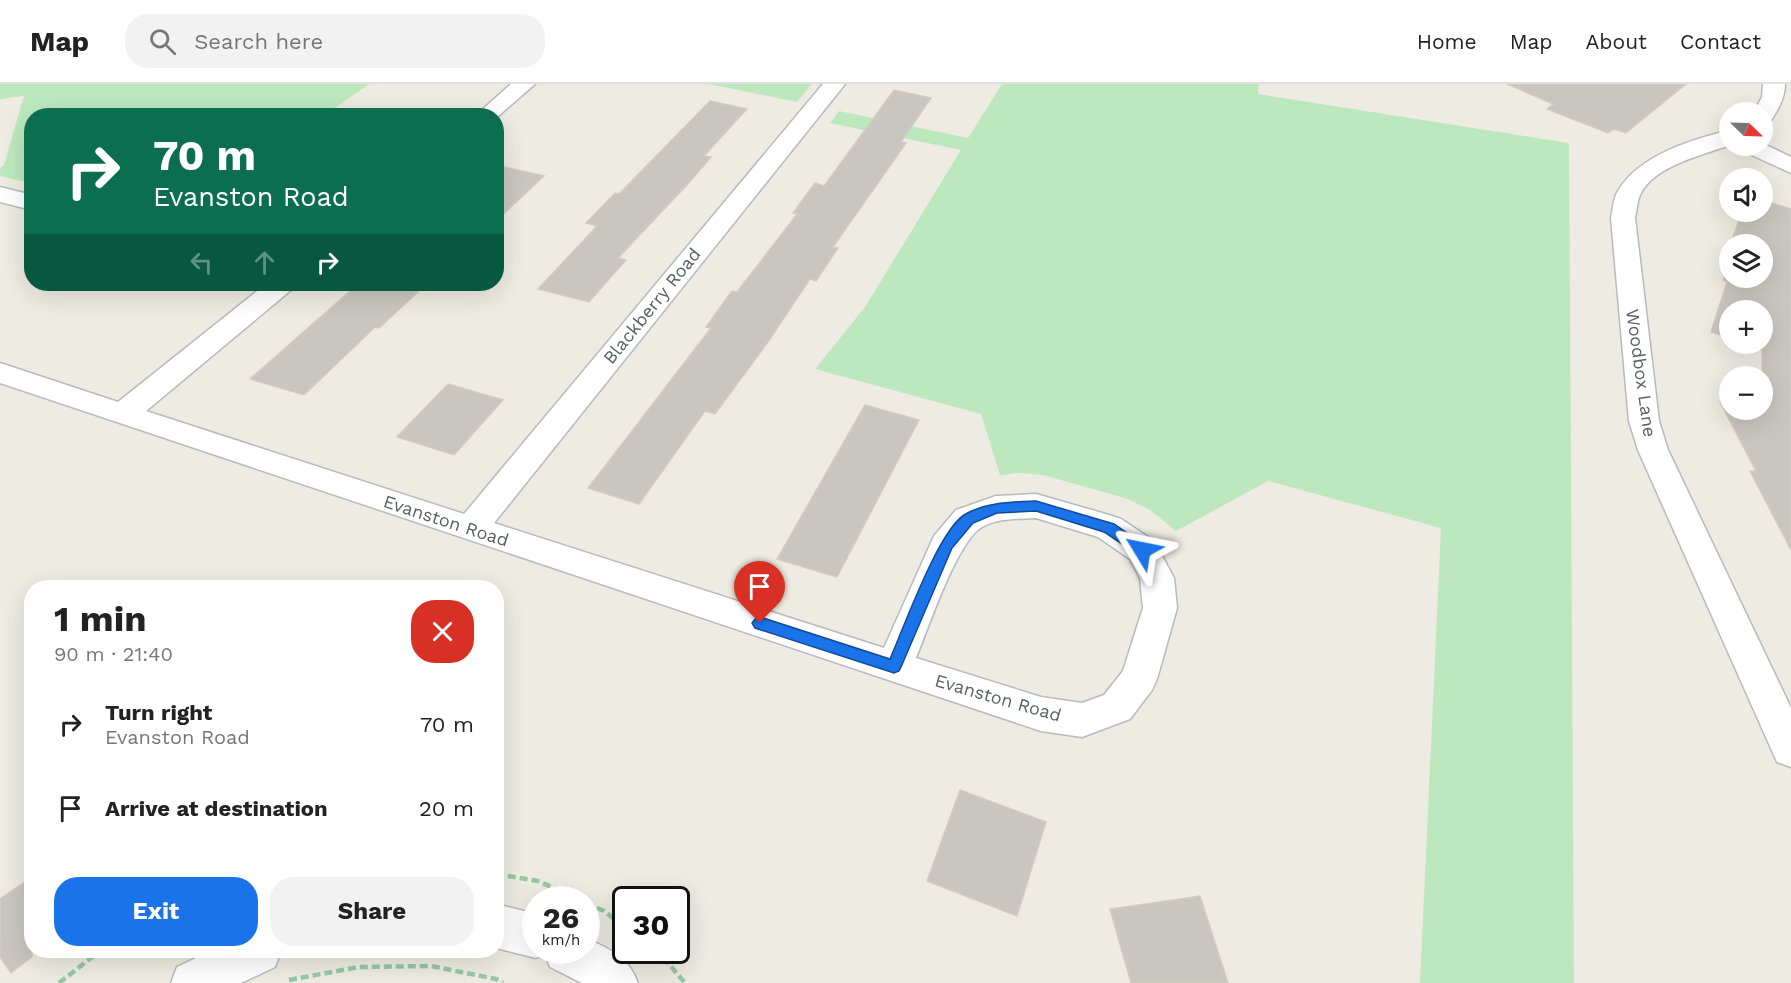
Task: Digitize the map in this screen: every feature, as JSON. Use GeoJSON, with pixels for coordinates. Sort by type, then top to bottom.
{"type":"FeatureCollection","features":[{"type":"Feature","properties":{"kind":"street"},"geometry":{"type":"LineString","coordinates":[[496,108],[524,84]]}},
{"type":"Feature","properties":{"kind":"street","name":"Blackberry Road"},"geometry":{"type":"LineString","coordinates":[[470,529],[834,84]]}},
{"type":"Feature","properties":{"kind":"street"},"geometry":{"type":"LineString","coordinates":[[1770,102],[1774,84]]}},
{"type":"Feature","properties":{"kind":"street","name":"Woodbox Lane"},"geometry":{"type":"LineString","coordinates":[[1719,141],[1654,166],[1639,178],[1628,193],[1623,218],[1644,421],[1653,450],[1781,709],[1791,749]]}},
{"type":"Feature","properties":{"kind":"street"},"geometry":{"type":"LineString","coordinates":[[1771,156],[1791,166]]}},
{"type":"Feature","properties":{"kind":"street"},"geometry":{"type":"LineString","coordinates":[[0,194],[24,201]]}},
{"type":"Feature","properties":{"kind":"street"},"geometry":{"type":"LineString","coordinates":[[123,414],[273,291]]}},
{"type":"Feature","properties":{"kind":"street","name":"Evanston Road"},"geometry":{"type":"LineString","coordinates":[[0,373],[470,529],[894,667],[1041,714],[1082,720],[1117,706],[1139,679],[1160,608],[1157,578],[1142,550],[1109,528],[1036,506],[996,508],[968,519],[946,545],[894,667]]}},
{"type":"Feature","properties":{"kind":"street"},"geometry":{"type":"LineString","coordinates":[[504,928],[522,932]]}},
{"type":"Feature","properties":{"kind":"street"},"geometry":{"type":"LineString","coordinates":[[193,983],[245,958]]}},
{"type":"Feature","properties":{"kind":"street"},"geometry":{"type":"LineString","coordinates":[[591,964],[605,971],[616,983]]}},
{"type":"Feature","properties":{"kind":"path"},"geometry":{"type":"LineString","coordinates":[[504,875],[538,880],[551,886]]}},
{"type":"Feature","properties":{"kind":"path"},"geometry":{"type":"LineString","coordinates":[[59,983],[91,958]]}},
{"type":"Feature","properties":{"kind":"path"},"geometry":{"type":"LineString","coordinates":[[669,964],[685,983]]}},
{"type":"Feature","properties":{"kind":"path"},"geometry":{"type":"LineString","coordinates":[[283,983],[360,967],[431,966],[496,979],[503,983]]}},
{"type":"Feature","properties":{"kind":"green space"},"geometry":{"type":"Polygon","coordinates":[[[0,84],[369,84],[335,108],[24,108],[24,181],[0,176],[0,168],[4,165],[24,96],[0,99],[0,84]]]}},
{"type":"Feature","properties":{"kind":"green space"},"geometry":{"type":"Polygon","coordinates":[[[709,84],[812,84],[797,102],[709,84]]]}},
{"type":"Feature","properties":{"kind":"green space"},"geometry":{"type":"Polygon","coordinates":[[[1002,84],[1259,84],[1258,94],[1569,143],[1574,983],[1420,983],[1441,528],[1268,481],[1176,531],[1150,510],[1128,499],[1043,475],[1019,473],[1000,475],[981,414],[815,369],[865,307],[961,150],[830,123],[839,111],[968,138],[1002,84]]]}},
{"type":"Feature","properties":{"kind":"building"},"geometry":{"type":"Polygon","coordinates":[[[1507,84],[1686,84],[1626,133],[1614,129],[1608,133],[1547,109],[1553,104],[1507,84]]]}},
{"type":"Feature","properties":{"kind":"building"},"geometry":{"type":"Polygon","coordinates":[[[894,90],[931,98],[901,142],[906,143],[833,247],[838,248],[816,281],[810,279],[768,342],[715,414],[705,411],[639,504],[588,488],[711,328],[706,327],[732,291],[737,292],[797,214],[793,213],[815,183],[824,186],[894,90]]]}},
{"type":"Feature","properties":{"kind":"building"},"geometry":{"type":"Polygon","coordinates":[[[710,101],[747,109],[704,156],[711,157],[687,185],[618,258],[626,260],[589,302],[538,289],[597,226],[586,223],[615,193],[619,194],[710,101]]]}},
{"type":"Feature","properties":{"kind":"building"},"geometry":{"type":"Polygon","coordinates":[[[504,167],[544,176],[504,214],[504,167]]]}},
{"type":"Feature","properties":{"kind":"building"},"geometry":{"type":"Polygon","coordinates":[[[1773,203],[1791,209],[1791,550],[1750,471],[1756,471],[1729,420],[1773,420],[1773,366],[1762,366],[1762,354],[1773,354],[1773,300],[1721,300],[1725,288],[1773,288],[1773,234],[1734,234],[1738,222],[1773,222],[1773,203]]]}},
{"type":"Feature","properties":{"kind":"building"},"geometry":{"type":"Polygon","coordinates":[[[350,291],[418,292],[379,328],[375,327],[304,395],[250,379],[350,291]]]}},
{"type":"Feature","properties":{"kind":"building"},"geometry":{"type":"Polygon","coordinates":[[[1719,307],[1719,335],[1711,332],[1719,307]]]}},
{"type":"Feature","properties":{"kind":"building"},"geometry":{"type":"Polygon","coordinates":[[[448,384],[503,400],[454,455],[397,437],[448,384]]]}},
{"type":"Feature","properties":{"kind":"building"},"geometry":{"type":"Polygon","coordinates":[[[865,405],[919,420],[837,577],[777,559],[865,405]]]}},
{"type":"Feature","properties":{"kind":"building"},"geometry":{"type":"Polygon","coordinates":[[[960,790],[1046,822],[1017,916],[927,881],[960,790]]]}},
{"type":"Feature","properties":{"kind":"building"},"geometry":{"type":"Polygon","coordinates":[[[24,882],[24,958],[31,958],[11,973],[0,957],[0,899],[24,882]]]}},
{"type":"Feature","properties":{"kind":"building"},"geometry":{"type":"Polygon","coordinates":[[[1200,896],[1228,983],[1131,983],[1110,909],[1200,896]]]}},
{"type":"Feature","properties":{"kind":"route"},"geometry":{"type":"LineString","coordinates":[[760,623],[894,667],[946,545],[968,519],[996,508],[1036,506],[1109,528],[1142,550]]}}]}
